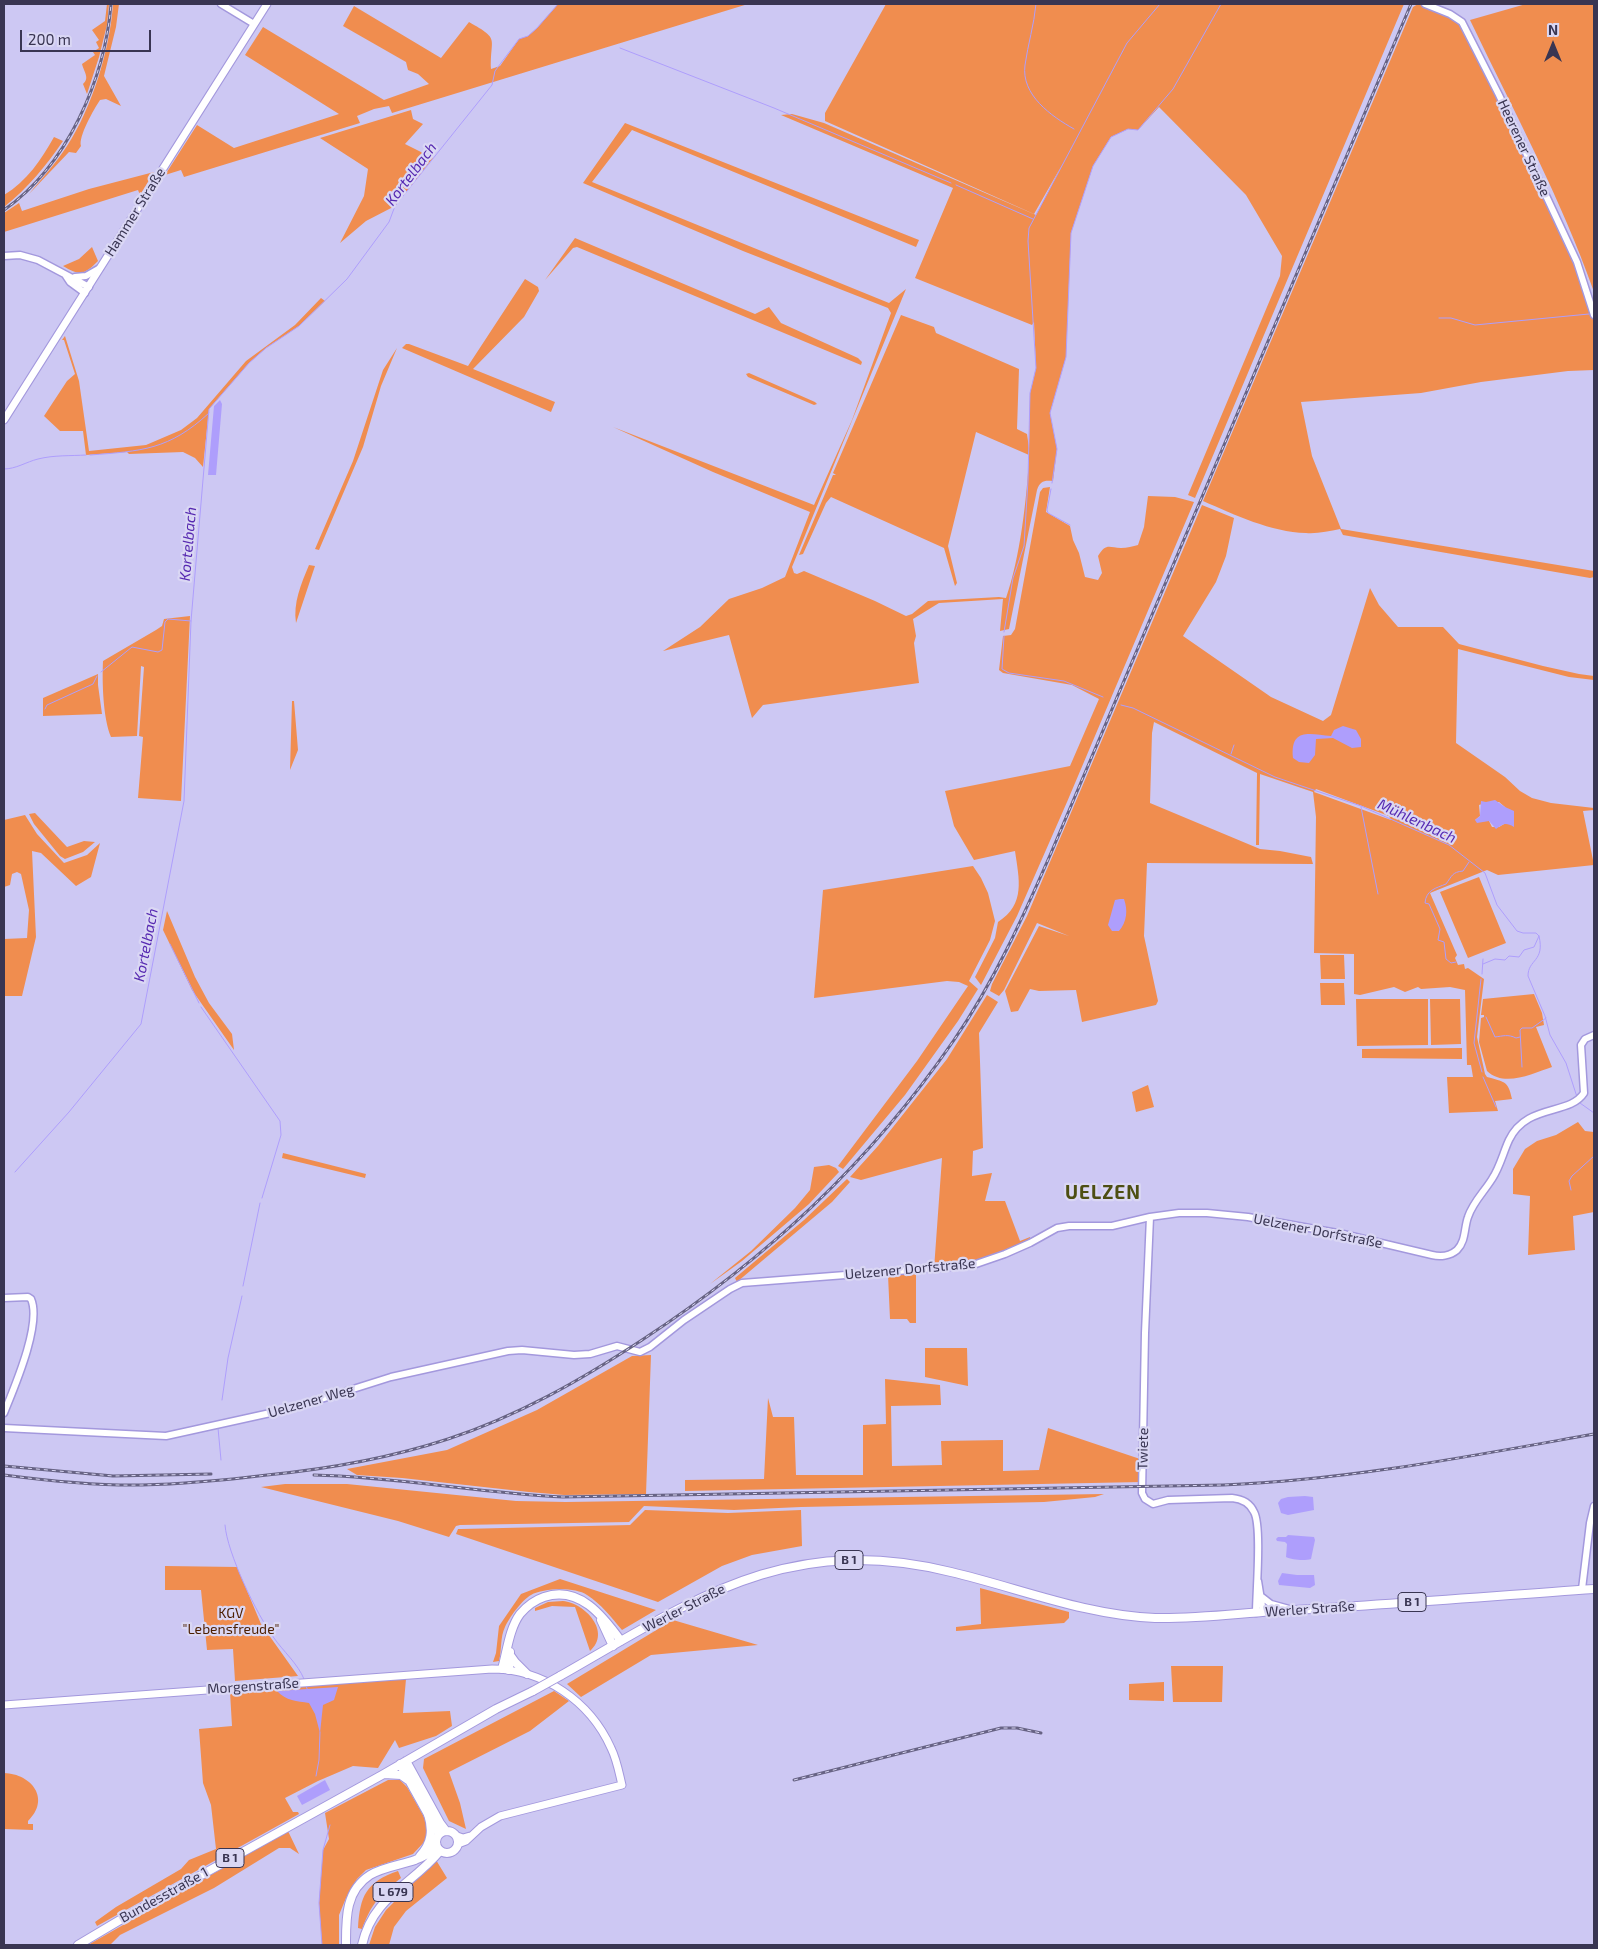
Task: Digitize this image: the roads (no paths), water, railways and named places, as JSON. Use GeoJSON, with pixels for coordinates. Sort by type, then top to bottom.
{"type":"FeatureCollection","features":[{"type":"Feature","properties":{"kind":"main road","name":"Hammer Straße"},"geometry":{"type":"LineString","coordinates":[[4,420],[266,4]]}},
{"type":"Feature","properties":{"kind":"main road","name":"Werler Straße"},"geometry":{"type":"LineString","coordinates":[[382,1775],[496,1709],[533,1691],[684,1606],[728,1586],[772,1570],[802,1564],[842,1560],[877,1560],[913,1564],[959,1574],[1078,1607],[1141,1617],[1176,1618],[1594,1589]]}},
{"type":"Feature","properties":{"kind":"main road"},"geometry":{"type":"LineString","coordinates":[[506,1669],[511,1636],[519,1615],[532,1603],[546,1596],[564,1594],[586,1602],[600,1615],[621,1641]]}},
{"type":"Feature","properties":{"kind":"main road"},"geometry":{"type":"LineString","coordinates":[[600,1615],[613,1646]]}},
{"type":"Feature","properties":{"kind":"main road"},"geometry":{"type":"LineString","coordinates":[[506,1669],[510,1656],[511,1636]]}},
{"type":"Feature","properties":{"kind":"main road"},"geometry":{"type":"LineString","coordinates":[[510,1656],[527,1674]]}},
{"type":"Feature","properties":{"kind":"main road","name":"Morgenstraße"},"geometry":{"type":"LineString","coordinates":[[4,1705],[457,1671],[506,1669],[527,1674],[559,1688],[581,1705],[593,1718],[611,1747],[622,1785],[500,1816],[472,1834],[466,1841],[458,1840]]}},
{"type":"Feature","properties":{"kind":"main road"},"geometry":{"type":"LineString","coordinates":[[403,1763],[411,1783],[428,1814],[442,1833]]}},
{"type":"Feature","properties":{"kind":"main road"},"geometry":{"type":"LineString","coordinates":[[403,1763],[440,1823],[442,1833],[438,1848],[447,1854],[452,1853],[457,1849],[458,1840],[450,1831],[442,1833]]}},
{"type":"Feature","properties":{"kind":"main road"},"geometry":{"type":"LineString","coordinates":[[382,1775],[401,1775],[411,1783]]}},
{"type":"Feature","properties":{"kind":"main road","name":"Bundesstraße 1"},"geometry":{"type":"LineString","coordinates":[[78,1945],[382,1775]]}},
{"type":"Feature","properties":{"kind":"main road"},"geometry":{"type":"LineString","coordinates":[[417,1859],[424,1852],[430,1839],[431,1822],[428,1814]]}},
{"type":"Feature","properties":{"kind":"main road","name":"L 679"},"geometry":{"type":"LineString","coordinates":[[346,1945],[346,1913],[349,1903],[360,1884],[371,1875],[417,1859],[438,1848]]}},
{"type":"Feature","properties":{"kind":"main road","name":"L 679"},"geometry":{"type":"LineString","coordinates":[[362,1945],[372,1918],[386,1900],[424,1869],[438,1848]]}},
{"type":"Feature","properties":{"kind":"street"},"geometry":{"type":"LineString","coordinates":[[221,4],[254,24]]}},
{"type":"Feature","properties":{"kind":"street","name":"Heerener Straße"},"geometry":{"type":"LineString","coordinates":[[1425,4],[1450,14],[1462,22],[1499,95],[1577,262],[1594,315]]}},
{"type":"Feature","properties":{"kind":"street"},"geometry":{"type":"LineString","coordinates":[[4,256],[29,257],[49,265],[66,276],[70,282],[87,290]]}},
{"type":"Feature","properties":{"kind":"street"},"geometry":{"type":"LineString","coordinates":[[66,276],[86,276],[100,268]]}},
{"type":"Feature","properties":{"kind":"street"},"geometry":{"type":"LineString","coordinates":[[74,277],[87,290]]}},
{"type":"Feature","properties":{"kind":"street","name":"Uelzener Dorfstraße"},"geometry":{"type":"LineString","coordinates":[[614,1346],[637,1352],[645,1350],[684,1320],[730,1289],[742,1284],[976,1264],[1005,1254],[1061,1226],[1112,1226],[1150,1217],[1179,1213],[1227,1214],[1327,1231],[1438,1256],[1454,1252],[1462,1242],[1473,1204],[1493,1178],[1509,1140],[1516,1129],[1528,1118],[1573,1103],[1582,1097],[1584,1090],[1581,1045],[1584,1040],[1594,1035]]}},
{"type":"Feature","properties":{"kind":"street","name":"Twiete"},"geometry":{"type":"LineString","coordinates":[[1150,1217],[1145,1333],[1143,1496],[1153,1504],[1168,1500],[1232,1498],[1238,1498],[1248,1503],[1256,1517],[1260,1612]]}},
{"type":"Feature","properties":{"kind":"street"},"geometry":{"type":"LineString","coordinates":[[4,1298],[28,1297],[31,1299],[33,1314],[32,1334],[4,1413]]}},
{"type":"Feature","properties":{"kind":"street","name":"Uelzener Weg"},"geometry":{"type":"LineString","coordinates":[[4,1428],[166,1436],[300,1406],[393,1376],[498,1353],[522,1350],[563,1355],[582,1355],[595,1353],[614,1346]]}},
{"type":"Feature","properties":{"kind":"street"},"geometry":{"type":"LineString","coordinates":[[1582,1590],[1590,1523],[1594,1506]]}},
{"type":"Feature","properties":{"kind":"street","name":"Twiete"},"geometry":{"type":"LineString","coordinates":[[1257,1576],[1262,1597],[1260,1612]]}},
{"type":"Feature","properties":{"kind":"street"},"geometry":{"type":"LineString","coordinates":[[1262,1597],[1270,1604],[1292,1610]]}},
{"type":"Feature","properties":{"kind":"waterway","name":"Kortelbach"},"geometry":{"type":"LineString","coordinates":[[15,1172],[69,1112],[141,1024],[184,801],[191,621],[209,409],[249,363],[266,348],[299,326],[347,279],[389,222],[395,206],[492,85],[495,71],[519,39],[528,36],[537,28],[558,4]]}},
{"type":"Feature","properties":{"kind":"waterway"},"geometry":{"type":"LineString","coordinates":[[1036,4],[1025,65],[1025,76],[1028,86],[1039,103],[1047,111],[1074,129]]}},
{"type":"Feature","properties":{"kind":"waterway"},"geometry":{"type":"LineString","coordinates":[[1004,632],[1013,578],[1024,546],[1030,393],[1036,368],[1028,241],[1029,228],[1127,43],[1160,4]]}},
{"type":"Feature","properties":{"kind":"waterway"},"geometry":{"type":"LineString","coordinates":[[1052,483],[1057,449],[1050,413],[1066,357],[1071,233],[1093,166],[1111,137],[1128,129],[1138,130],[1173,89],[1221,4]]}},
{"type":"Feature","properties":{"kind":"waterway"},"geometry":{"type":"LineString","coordinates":[[620,48],[774,108],[951,183]]}},
{"type":"Feature","properties":{"kind":"waterway"},"geometry":{"type":"LineString","coordinates":[[956,185],[1033,219]]}},
{"type":"Feature","properties":{"kind":"waterway"},"geometry":{"type":"LineString","coordinates":[[1439,318],[1451,318],[1475,325],[1589,314]]}},
{"type":"Feature","properties":{"kind":"waterway"},"geometry":{"type":"LineString","coordinates":[[90,455],[140,450],[154,446],[181,435],[209,413]]}},
{"type":"Feature","properties":{"kind":"waterway"},"geometry":{"type":"LineString","coordinates":[[4,469],[44,458],[86,455]]}},
{"type":"Feature","properties":{"kind":"waterway"},"geometry":{"type":"LineString","coordinates":[[1051,489],[1048,513],[1070,525]]}},
{"type":"Feature","properties":{"kind":"waterway"},"geometry":{"type":"LineString","coordinates":[[101,672],[132,647],[158,652],[162,650],[165,622],[168,619],[191,621]]}},
{"type":"Feature","properties":{"kind":"waterway"},"geometry":{"type":"LineString","coordinates":[[1004,636],[1002,669],[1009,673],[1064,681],[1103,697]]}},
{"type":"Feature","properties":{"kind":"waterway"},"geometry":{"type":"LineString","coordinates":[[45,709],[47,705],[93,684],[97,676]]}},
{"type":"Feature","properties":{"kind":"waterway","name":"Mühlenbach"},"geometry":{"type":"LineString","coordinates":[[1121,705],[1133,708],[1275,777],[1361,806],[1449,845],[1485,873],[1497,905],[1517,931],[1536,933],[1539,936],[1540,951],[1529,970],[1528,976],[1545,1016],[1550,1035],[1566,1063],[1577,1097]]}},
{"type":"Feature","properties":{"kind":"waterway"},"geometry":{"type":"LineString","coordinates":[[1231,754],[1234,745]]}},
{"type":"Feature","properties":{"kind":"waterway"},"geometry":{"type":"LineString","coordinates":[[1361,807],[1378,894]]}},
{"type":"Feature","properties":{"kind":"waterway"},"geometry":{"type":"LineString","coordinates":[[1456,962],[1451,963],[1446,959],[1444,942],[1438,940],[1440,929],[1429,904],[1425,903],[1429,892],[1446,884],[1454,873],[1463,871],[1469,862]]}},
{"type":"Feature","properties":{"kind":"waterway"},"geometry":{"type":"LineString","coordinates":[[1483,964],[1495,959],[1505,960],[1509,956],[1519,957],[1524,950],[1534,947],[1539,936]]}},
{"type":"Feature","properties":{"kind":"waterway"},"geometry":{"type":"LineString","coordinates":[[170,944],[199,1003]]}},
{"type":"Feature","properties":{"kind":"waterway"},"geometry":{"type":"LineString","coordinates":[[1482,974],[1483,959]]}},
{"type":"Feature","properties":{"kind":"waterway"},"geometry":{"type":"LineString","coordinates":[[1481,979],[1474,1043],[1482,1072]]}},
{"type":"Feature","properties":{"kind":"waterway"},"geometry":{"type":"LineString","coordinates":[[201,1007],[280,1121],[281,1135],[262,1198]]}},
{"type":"Feature","properties":{"kind":"waterway"},"geometry":{"type":"LineString","coordinates":[[1486,1017],[1495,1037],[1520,1037]]}},
{"type":"Feature","properties":{"kind":"waterway"},"geometry":{"type":"LineString","coordinates":[[1522,1067],[1520,1030],[1522,1028],[1532,1028],[1546,1018]]}},
{"type":"Feature","properties":{"kind":"waterway"},"geometry":{"type":"LineString","coordinates":[[1483,1077],[1496,1107]]}},
{"type":"Feature","properties":{"kind":"waterway","name":"Mühlenbach"},"geometry":{"type":"LineString","coordinates":[[1580,1103],[1594,1113]]}},
{"type":"Feature","properties":{"kind":"waterway"},"geometry":{"type":"LineString","coordinates":[[1571,1190],[1569,1181],[1572,1176],[1594,1156]]}},
{"type":"Feature","properties":{"kind":"waterway"},"geometry":{"type":"LineString","coordinates":[[243,1286],[260,1203]]}},
{"type":"Feature","properties":{"kind":"waterway"},"geometry":{"type":"LineString","coordinates":[[222,1400],[228,1358],[242,1296]]}},
{"type":"Feature","properties":{"kind":"waterway"},"geometry":{"type":"LineString","coordinates":[[218,1428],[221,1460]]}},
{"type":"Feature","properties":{"kind":"waterway"},"geometry":{"type":"LineString","coordinates":[[225,1525],[231,1551],[252,1600],[267,1628],[298,1668],[304,1679]]}},
{"type":"Feature","properties":{"kind":"waterway"},"geometry":{"type":"LineString","coordinates":[[306,1686],[308,1691]]}},
{"type":"Feature","properties":{"kind":"waterway"},"geometry":{"type":"LineString","coordinates":[[316,1776],[319,1760],[320,1732]]}},
{"type":"Feature","properties":{"kind":"waterway"},"geometry":{"type":"LineString","coordinates":[[322,1945],[319,1903],[323,1850],[330,1825]]}},
{"type":"Feature","properties":{"kind":"railway"},"geometry":{"type":"LineString","coordinates":[[4,210],[26,192],[46,170],[64,145],[79,119],[101,62],[111,4]]}},
{"type":"Feature","properties":{"kind":"railway"},"geometry":{"type":"LineString","coordinates":[[4,1475],[108,1485],[189,1483],[221,1480],[313,1470],[359,1462],[426,1446],[474,1430],[524,1408],[572,1383],[619,1355],[688,1309],[773,1242],[851,1168],[887,1128],[954,1040],[969,1018],[1019,925],[1411,4]]}},
{"type":"Feature","properties":{"kind":"railway"},"geometry":{"type":"LineString","coordinates":[[314,1475],[345,1476],[563,1497],[1223,1485],[1317,1478],[1410,1466],[1594,1434]]}},
{"type":"Feature","properties":{"kind":"railway"},"geometry":{"type":"LineString","coordinates":[[4,1466],[113,1476],[211,1474]]}},
{"type":"Feature","properties":{"kind":"railway"},"geometry":{"type":"LineString","coordinates":[[794,1780],[1001,1728],[1017,1728],[1041,1733]]}},
{"type":"Feature","properties":{"kind":"district","name":"UELZEN"},"geometry":{"type":"Point","coordinates":[1103,1193]}},
{"type":"Feature","properties":{"kind":"park label","name":"KGV \"Lebensfreude\""},"geometry":{"type":"Point","coordinates":[231,1622]}}]}
